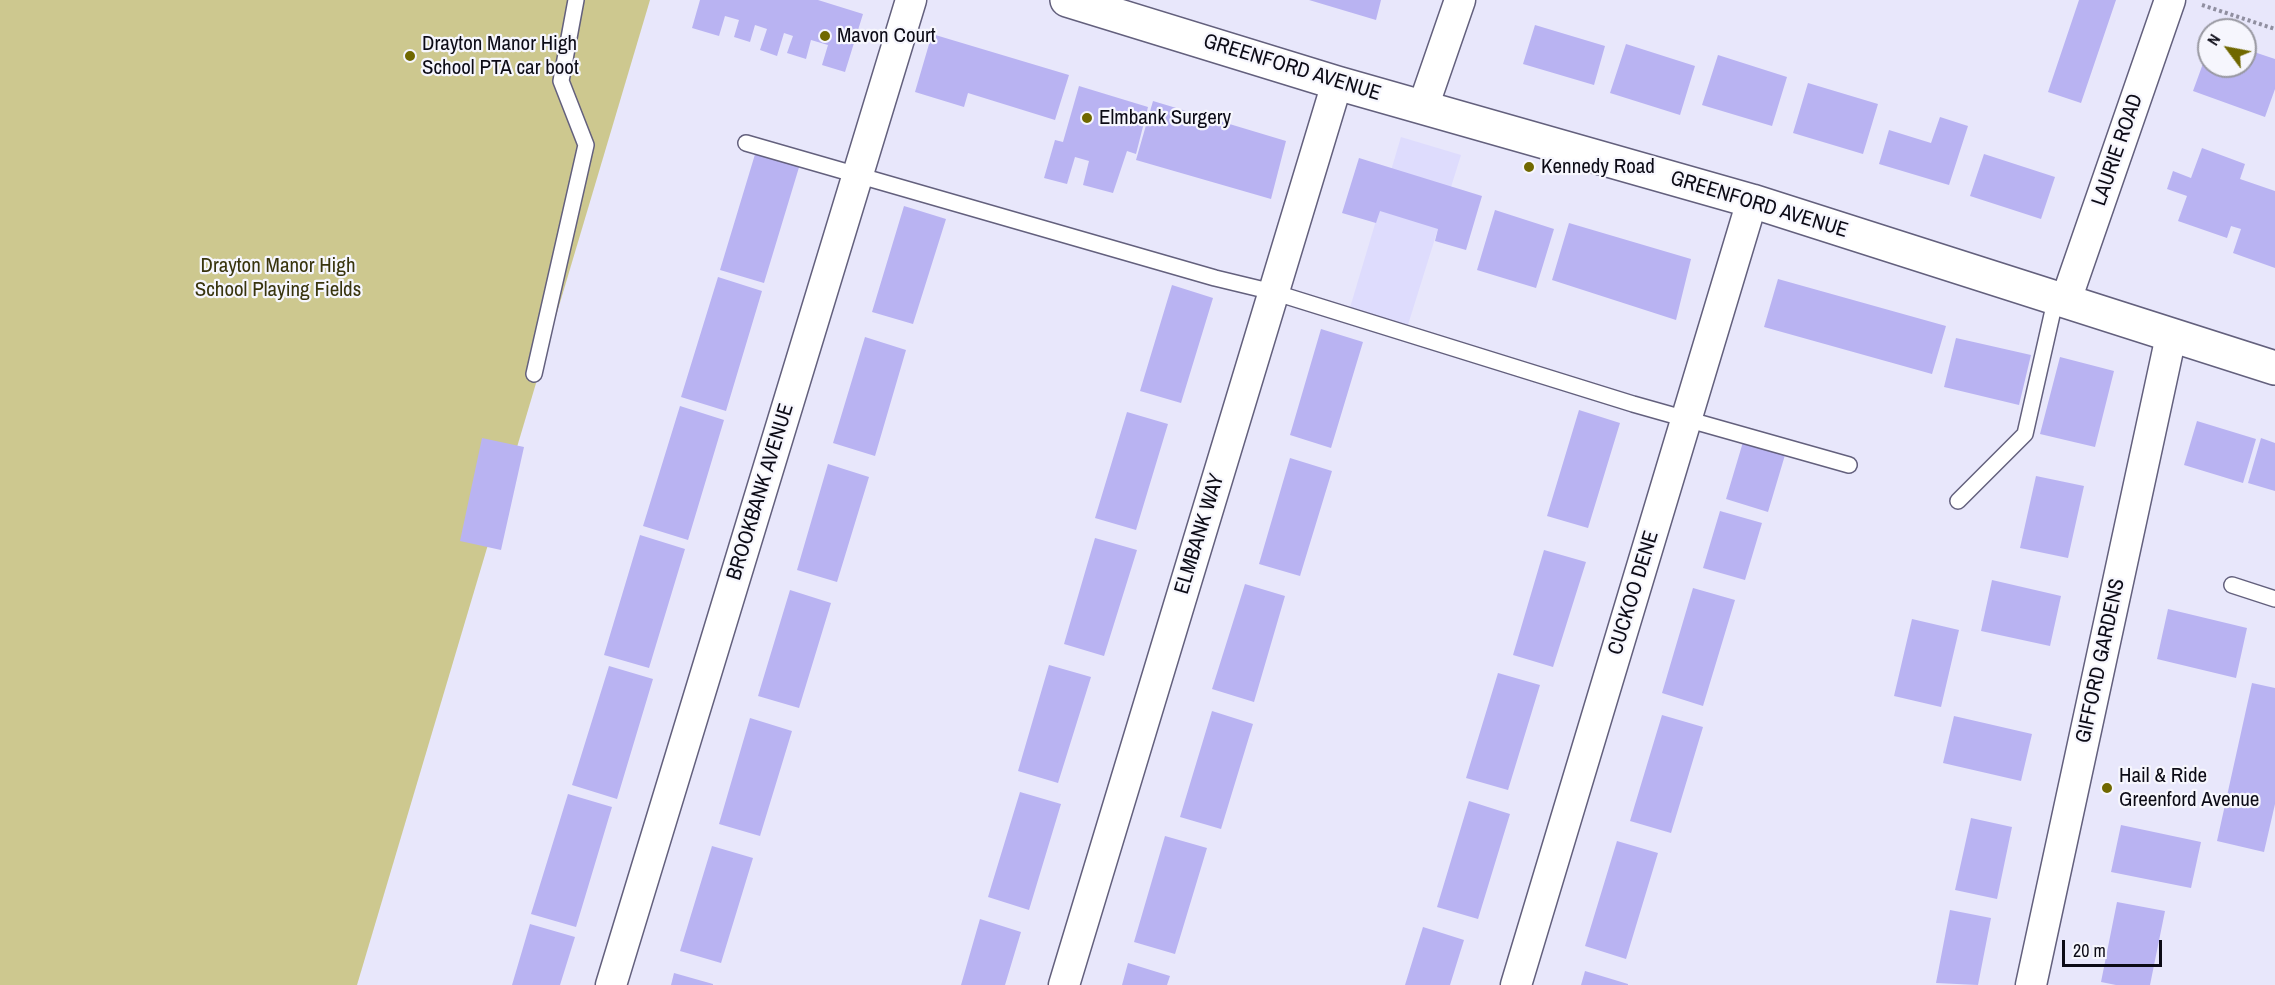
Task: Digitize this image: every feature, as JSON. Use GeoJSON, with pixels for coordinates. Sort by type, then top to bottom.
{"type":"FeatureCollection","features":[{"type":"Feature","properties":{"kind":"street","name":"BROOKBANK AVENUE"},"geometry":{"type":"LineString","coordinates":[[611,985],[911,0]]}},
{"type":"Feature","properties":{"kind":"street","name":"GREENFORD AVENUE"},"geometry":{"type":"LineString","coordinates":[[1067,0],[1114,6],[1336,83],[1752,201],[2275,368]]}},
{"type":"Feature","properties":{"kind":"street"},"geometry":{"type":"LineString","coordinates":[[1423,107],[1460,0]]}},
{"type":"Feature","properties":{"kind":"street","name":"LAURIE ROAD"},"geometry":{"type":"LineString","coordinates":[[2061,298],[2184,2]]}},
{"type":"Feature","properties":{"kind":"street","name":"ELMBANK WAY"},"geometry":{"type":"LineString","coordinates":[[1064,985],[1336,83]]}},
{"type":"Feature","properties":{"kind":"street","name":"CUCKOO DENE"},"geometry":{"type":"LineString","coordinates":[[1516,985],[1752,201]]}},
{"type":"Feature","properties":{"kind":"street","name":"GIFFORD GARDENS"},"geometry":{"type":"LineString","coordinates":[[2031,985],[2171,336]]}},
{"type":"Feature","properties":{"kind":"lane"},"geometry":{"type":"LineString","coordinates":[[534,374],[586,145],[561,81],[576,0]]}},
{"type":"Feature","properties":{"kind":"lane"},"geometry":{"type":"LineString","coordinates":[[746,142],[1273,292],[1633,404],[1687,417],[1849,465]]}},
{"type":"Feature","properties":{"kind":"lane"},"geometry":{"type":"LineString","coordinates":[[1958,501],[2025,434],[2061,298]]}},
{"type":"Feature","properties":{"kind":"lane"},"geometry":{"type":"LineString","coordinates":[[2232,585],[2275,599]]}},
{"type":"Feature","properties":{"kind":"path"},"geometry":{"type":"LineString","coordinates":[[2184,2],[2275,29]]}},
{"type":"Feature","properties":{"kind":"shaded area"},"geometry":{"type":"Polygon","coordinates":[[[1401,137],[1461,155],[1407,328],[1349,311],[1401,137]]]}},
{"type":"Feature","properties":{"kind":"green space","name":"Drayton Manor High School Playing Fields"},"geometry":{"type":"Polygon","coordinates":[[[0,0],[650,0],[357,985],[0,985],[0,0]]]}},
{"type":"Feature","properties":{"kind":"building","name":"Mavon Court"},"geometry":{"type":"Polygon","coordinates":[[[700,0],[818,0],[863,14],[845,72],[822,65],[828,45],[811,40],[806,59],[787,53],[793,36],[784,33],[777,56],[760,50],[767,29],[755,25],[750,42],[734,37],[739,20],[725,16],[719,36],[692,28],[700,0]]]}},
{"type":"Feature","properties":{"kind":"building"},"geometry":{"type":"Polygon","coordinates":[[[1309,0],[1381,0],[1376,20],[1309,0]]]}},
{"type":"Feature","properties":{"kind":"building"},"geometry":{"type":"Polygon","coordinates":[[[2079,0],[2116,0],[2081,103],[2048,92],[2079,0]]]}},
{"type":"Feature","properties":{"kind":"building"},"geometry":{"type":"Polygon","coordinates":[[[1535,25],[1605,46],[1594,85],[1523,64],[1535,25]]]}},
{"type":"Feature","properties":{"kind":"building"},"geometry":{"type":"Polygon","coordinates":[[[932,34],[1069,75],[1055,120],[968,93],[964,107],[915,92],[932,34]]]}},
{"type":"Feature","properties":{"kind":"building"},"geometry":{"type":"Polygon","coordinates":[[[1626,44],[1695,66],[1680,115],[1610,93],[1626,44]]]}},
{"type":"Feature","properties":{"kind":"building"},"geometry":{"type":"Polygon","coordinates":[[[2257,53],[2275,59],[2275,89],[2265,117],[2193,91],[2198,78],[2257,78],[2257,53]]]}},
{"type":"Feature","properties":{"kind":"building"},"geometry":{"type":"Polygon","coordinates":[[[1718,55],[1787,77],[1772,126],[1702,105],[1718,55]]]}},
{"type":"Feature","properties":{"kind":"building"},"geometry":{"type":"Polygon","coordinates":[[[1808,83],[1878,104],[1863,154],[1793,133],[1808,83]]]}},
{"type":"Feature","properties":{"kind":"building"},"geometry":{"type":"Polygon","coordinates":[[[1079,86],[1148,107],[1136,154],[1127,151],[1113,193],[1083,185],[1089,161],[1075,157],[1067,184],[1044,178],[1055,140],[1063,142],[1079,86]]]}},
{"type":"Feature","properties":{"kind":"building"},"geometry":{"type":"Polygon","coordinates":[[[1153,101],[1286,141],[1271,199],[1136,160],[1153,101]]]}},
{"type":"Feature","properties":{"kind":"building"},"geometry":{"type":"Polygon","coordinates":[[[1940,117],[1968,126],[1949,185],[1879,164],[1889,130],[1931,143],[1940,117]]]}},
{"type":"Feature","properties":{"kind":"building"},"geometry":{"type":"Polygon","coordinates":[[[2202,148],[2245,164],[2240,179],[2275,191],[2275,268],[2233,253],[2241,229],[2231,226],[2227,238],[2178,221],[2187,196],[2167,189],[2173,171],[2191,178],[2202,148]]]}},
{"type":"Feature","properties":{"kind":"building"},"geometry":{"type":"Polygon","coordinates":[[[756,151],[800,164],[764,283],[720,270],[756,151]]]}},
{"type":"Feature","properties":{"kind":"building"},"geometry":{"type":"Polygon","coordinates":[[[1984,154],[2055,177],[2041,219],[1970,196],[1984,154]]]}},
{"type":"Feature","properties":{"kind":"building"},"geometry":{"type":"Polygon","coordinates":[[[1359,158],[1482,196],[1466,250],[1435,241],[1438,229],[1380,211],[1376,223],[1342,213],[1359,158]]]}},
{"type":"Feature","properties":{"kind":"building"},"geometry":{"type":"Polygon","coordinates":[[[904,206],[946,219],[913,324],[872,312],[904,206]]]}},
{"type":"Feature","properties":{"kind":"building"},"geometry":{"type":"Polygon","coordinates":[[[1495,210],[1554,229],[1536,288],[1477,270],[1495,210]]]}},
{"type":"Feature","properties":{"kind":"building"},"geometry":{"type":"Polygon","coordinates":[[[1569,223],[1691,259],[1676,320],[1552,280],[1569,223]]]}},
{"type":"Feature","properties":{"kind":"building"},"geometry":{"type":"Polygon","coordinates":[[[718,277],[762,291],[726,411],[681,397],[718,277]]]}},
{"type":"Feature","properties":{"kind":"building"},"geometry":{"type":"Polygon","coordinates":[[[1778,279],[1946,326],[1932,374],[1764,327],[1778,279]]]}},
{"type":"Feature","properties":{"kind":"building"},"geometry":{"type":"Polygon","coordinates":[[[1172,285],[1213,298],[1181,403],[1140,391],[1172,285]]]}},
{"type":"Feature","properties":{"kind":"building"},"geometry":{"type":"Polygon","coordinates":[[[1321,329],[1363,342],[1331,448],[1290,435],[1321,329]]]}},
{"type":"Feature","properties":{"kind":"building"},"geometry":{"type":"Polygon","coordinates":[[[865,337],[906,350],[875,456],[833,443],[865,337]]]}},
{"type":"Feature","properties":{"kind":"building"},"geometry":{"type":"Polygon","coordinates":[[[1956,338],[2031,355],[2019,405],[1944,387],[1956,338]]]}},
{"type":"Feature","properties":{"kind":"building"},"geometry":{"type":"Polygon","coordinates":[[[2060,357],[2114,371],[2095,447],[2040,434],[2060,357]]]}},
{"type":"Feature","properties":{"kind":"building"},"geometry":{"type":"Polygon","coordinates":[[[680,406],[724,420],[688,540],[643,526],[680,406]]]}},
{"type":"Feature","properties":{"kind":"building"},"geometry":{"type":"Polygon","coordinates":[[[1579,410],[1620,423],[1588,528],[1547,516],[1579,410]]]}},
{"type":"Feature","properties":{"kind":"building"},"geometry":{"type":"Polygon","coordinates":[[[1127,412],[1168,424],[1136,530],[1095,518],[1127,412]]]}},
{"type":"Feature","properties":{"kind":"building"},"geometry":{"type":"Polygon","coordinates":[[[2197,421],[2256,439],[2243,483],[2184,465],[2197,421]]]}},
{"type":"Feature","properties":{"kind":"building"},"geometry":{"type":"Polygon","coordinates":[[[482,438],[524,447],[501,550],[460,541],[482,438]]]}},
{"type":"Feature","properties":{"kind":"building"},"geometry":{"type":"Polygon","coordinates":[[[2261,438],[2275,443],[2275,491],[2248,483],[2261,438]]]}},
{"type":"Feature","properties":{"kind":"building"},"geometry":{"type":"Polygon","coordinates":[[[1743,442],[1785,455],[1768,512],[1726,499],[1743,442]]]}},
{"type":"Feature","properties":{"kind":"building"},"geometry":{"type":"Polygon","coordinates":[[[1290,458],[1332,471],[1300,576],[1259,564],[1290,458]]]}},
{"type":"Feature","properties":{"kind":"building"},"geometry":{"type":"Polygon","coordinates":[[[828,464],[869,477],[837,582],[797,570],[828,464]]]}},
{"type":"Feature","properties":{"kind":"building"},"geometry":{"type":"Polygon","coordinates":[[[2036,476],[2084,486],[2068,558],[2020,548],[2036,476]]]}},
{"type":"Feature","properties":{"kind":"building"},"geometry":{"type":"Polygon","coordinates":[[[1720,511],[1762,523],[1745,580],[1703,568],[1720,511]]]}},
{"type":"Feature","properties":{"kind":"building"},"geometry":{"type":"Polygon","coordinates":[[[640,535],[685,549],[649,668],[604,655],[640,535]]]}},
{"type":"Feature","properties":{"kind":"building"},"geometry":{"type":"Polygon","coordinates":[[[1095,538],[1137,550],[1104,656],[1064,644],[1095,538]]]}},
{"type":"Feature","properties":{"kind":"building"},"geometry":{"type":"Polygon","coordinates":[[[1544,550],[1586,562],[1553,667],[1513,655],[1544,550]]]}},
{"type":"Feature","properties":{"kind":"building"},"geometry":{"type":"Polygon","coordinates":[[[1992,580],[2061,596],[2050,646],[1981,631],[1992,580]]]}},
{"type":"Feature","properties":{"kind":"building"},"geometry":{"type":"Polygon","coordinates":[[[1245,584],[1285,596],[1254,702],[1212,689],[1245,584]]]}},
{"type":"Feature","properties":{"kind":"building"},"geometry":{"type":"Polygon","coordinates":[[[1693,588],[1735,600],[1703,706],[1662,693],[1693,588]]]}},
{"type":"Feature","properties":{"kind":"building"},"geometry":{"type":"Polygon","coordinates":[[[790,590],[831,603],[799,708],[758,696],[790,590]]]}},
{"type":"Feature","properties":{"kind":"building"},"geometry":{"type":"Polygon","coordinates":[[[2168,609],[2247,628],[2236,678],[2157,659],[2168,609]]]}},
{"type":"Feature","properties":{"kind":"building"},"geometry":{"type":"Polygon","coordinates":[[[1912,619],[1959,630],[1941,707],[1894,696],[1912,619]]]}},
{"type":"Feature","properties":{"kind":"building"},"geometry":{"type":"Polygon","coordinates":[[[1049,665],[1091,677],[1058,783],[1018,771],[1049,665]]]}},
{"type":"Feature","properties":{"kind":"building"},"geometry":{"type":"Polygon","coordinates":[[[609,666],[653,679],[617,799],[572,785],[609,666]]]}},
{"type":"Feature","properties":{"kind":"building"},"geometry":{"type":"Polygon","coordinates":[[[1498,673],[1540,685],[1508,790],[1466,778],[1498,673]]]}},
{"type":"Feature","properties":{"kind":"building"},"geometry":{"type":"Polygon","coordinates":[[[2252,683],[2275,688],[2275,804],[2264,852],[2217,841],[2252,683]]]}},
{"type":"Feature","properties":{"kind":"building"},"geometry":{"type":"Polygon","coordinates":[[[1212,711],[1253,724],[1221,829],[1180,817],[1212,711]]]}},
{"type":"Feature","properties":{"kind":"building"},"geometry":{"type":"Polygon","coordinates":[[[1662,715],[1703,727],[1671,833],[1630,821],[1662,715]]]}},
{"type":"Feature","properties":{"kind":"building"},"geometry":{"type":"Polygon","coordinates":[[[1954,716],[2032,734],[2021,781],[1943,763],[1954,716]]]}},
{"type":"Feature","properties":{"kind":"building"},"geometry":{"type":"Polygon","coordinates":[[[750,718],[792,731],[760,836],[719,824],[750,718]]]}},
{"type":"Feature","properties":{"kind":"building"},"geometry":{"type":"Polygon","coordinates":[[[1020,792],[1061,804],[1029,910],[988,897],[1020,792]]]}},
{"type":"Feature","properties":{"kind":"building"},"geometry":{"type":"Polygon","coordinates":[[[568,794],[612,807],[576,927],[531,914],[568,794]]]}},
{"type":"Feature","properties":{"kind":"building"},"geometry":{"type":"Polygon","coordinates":[[[1469,801],[1510,814],[1478,919],[1437,907],[1469,801]]]}},
{"type":"Feature","properties":{"kind":"building"},"geometry":{"type":"Polygon","coordinates":[[[1971,818],[2012,827],[1997,899],[1955,890],[1971,818]]]}},
{"type":"Feature","properties":{"kind":"building"},"geometry":{"type":"Polygon","coordinates":[[[2121,825],[2201,842],[2191,888],[2111,872],[2121,825]]]}},
{"type":"Feature","properties":{"kind":"building"},"geometry":{"type":"Polygon","coordinates":[[[1165,836],[1207,848],[1175,954],[1134,942],[1165,836]]]}},
{"type":"Feature","properties":{"kind":"building"},"geometry":{"type":"Polygon","coordinates":[[[1617,841],[1658,853],[1626,959],[1585,946],[1617,841]]]}},
{"type":"Feature","properties":{"kind":"building"},"geometry":{"type":"Polygon","coordinates":[[[712,846],[753,858],[721,963],[680,951],[712,846]]]}},
{"type":"Feature","properties":{"kind":"building"},"geometry":{"type":"Polygon","coordinates":[[[2117,902],[2165,911],[2150,985],[2116,985],[2101,982],[2117,902]]]}},
{"type":"Feature","properties":{"kind":"building"},"geometry":{"type":"Polygon","coordinates":[[[1950,910],[1991,918],[1978,985],[1936,983],[1950,910]]]}},
{"type":"Feature","properties":{"kind":"building"},"geometry":{"type":"Polygon","coordinates":[[[980,919],[1021,932],[1005,985],[961,985],[980,919]]]}},
{"type":"Feature","properties":{"kind":"building"},"geometry":{"type":"Polygon","coordinates":[[[530,924],[575,937],[560,985],[512,985],[530,924]]]}},
{"type":"Feature","properties":{"kind":"building"},"geometry":{"type":"Polygon","coordinates":[[[1423,927],[1464,940],[1450,985],[1405,985],[1423,927]]]}},
{"type":"Feature","properties":{"kind":"building"},"geometry":{"type":"Polygon","coordinates":[[[1128,963],[1170,976],[1167,985],[1122,985],[1128,963]]]}},
{"type":"Feature","properties":{"kind":"building"},"geometry":{"type":"Polygon","coordinates":[[[1585,971],[1628,984],[1628,985],[1581,985],[1585,971]]]}},
{"type":"Feature","properties":{"kind":"building"},"geometry":{"type":"Polygon","coordinates":[[[674,973],[713,984],[713,985],[671,985],[674,973]]]}},
{"type":"Feature","properties":{"kind":"place","name":"Mavon Court"},"geometry":{"type":"Point","coordinates":[825,36]}},
{"type":"Feature","properties":{"kind":"place","name":"Drayton Manor High School PTA car boot"},"geometry":{"type":"Point","coordinates":[410,56]}},
{"type":"Feature","properties":{"kind":"place","name":"Elmbank Surgery"},"geometry":{"type":"Point","coordinates":[1087,118]}},
{"type":"Feature","properties":{"kind":"place","name":"Kennedy Road"},"geometry":{"type":"Point","coordinates":[1529,167]}},
{"type":"Feature","properties":{"kind":"place","name":"Hail & Ride Greenford Avenue"},"geometry":{"type":"Point","coordinates":[2107,788]}}]}
